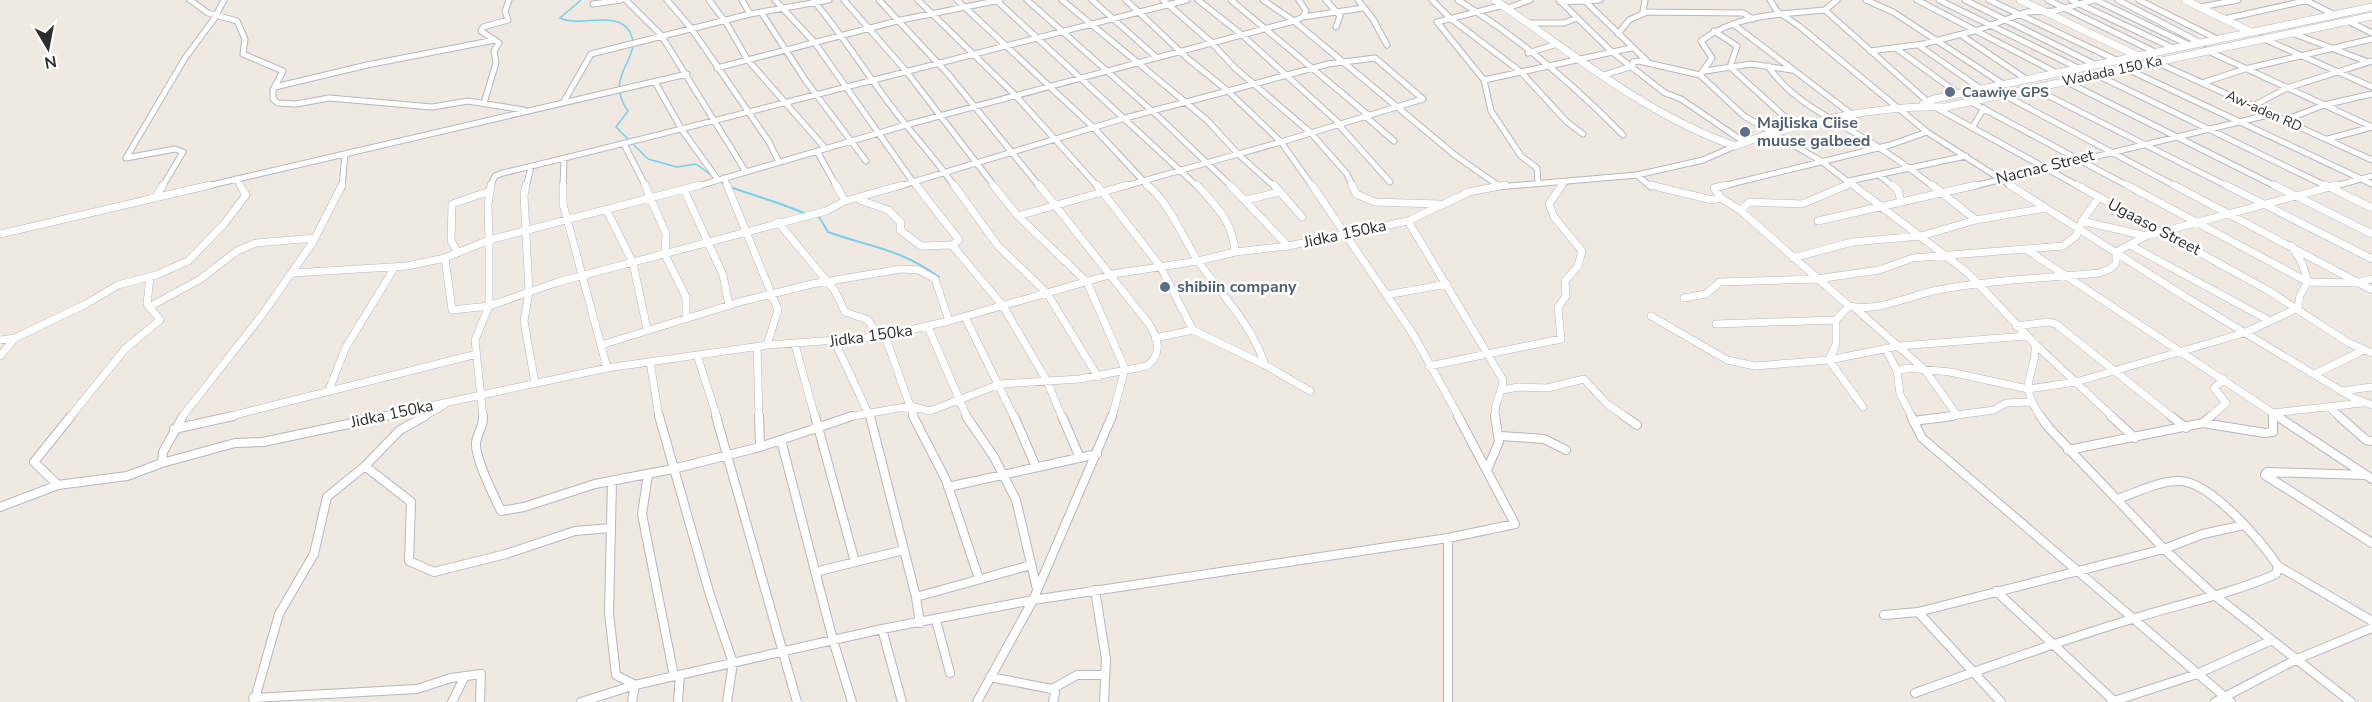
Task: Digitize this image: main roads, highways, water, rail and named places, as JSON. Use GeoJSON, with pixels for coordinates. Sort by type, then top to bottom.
{"type":"FeatureCollection","features":[{"type":"Feature","properties":{"kind":"waterway"},"geometry":{"type":"LineString","coordinates":[[581,0],[560,18],[568,21],[607,20],[616,22],[624,25],[630,32],[633,42],[619,87],[621,98],[628,111],[616,127],[648,159],[677,167],[696,164],[725,185]]}},
{"type":"Feature","properties":{"kind":"waterway"},"geometry":{"type":"LineString","coordinates":[[730,187],[806,214]]}},
{"type":"Feature","properties":{"kind":"waterway"},"geometry":{"type":"LineString","coordinates":[[818,215],[828,232],[898,254],[939,277]]}},
{"type":"Feature","properties":{"kind":"place","name":"Caawiye GPS"},"geometry":{"type":"Point","coordinates":[1950,92]}},
{"type":"Feature","properties":{"kind":"place","name":"Majliska Ciise muuse galbeed"},"geometry":{"type":"Point","coordinates":[1745,132]}},
{"type":"Feature","properties":{"kind":"place","name":"shibiin company"},"geometry":{"type":"Point","coordinates":[1165,287]}}]}
